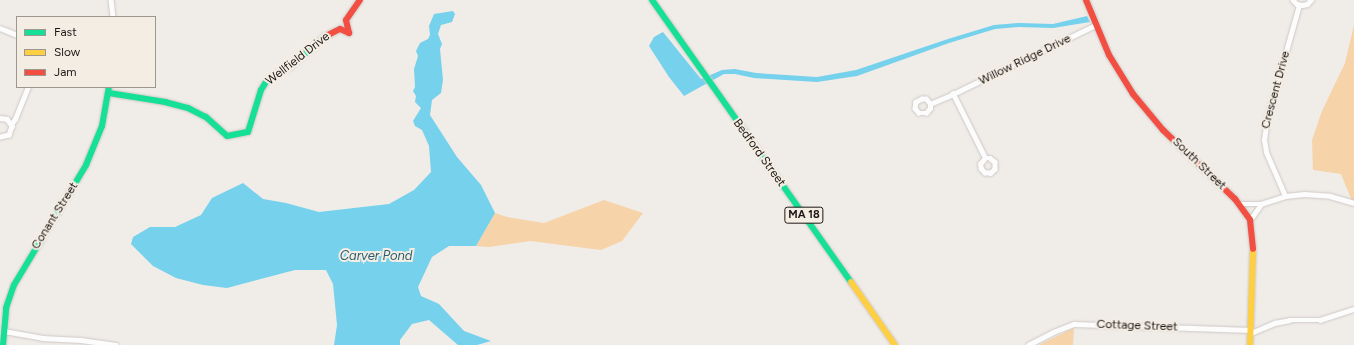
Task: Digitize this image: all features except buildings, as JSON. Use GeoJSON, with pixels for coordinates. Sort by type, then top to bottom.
{"type":"FeatureCollection","features":[{"type":"Feature","properties":{"kind":"street"},"geometry":{"type":"LineString","coordinates":[[111,0],[113,16]]}},
{"type":"Feature","properties":{"kind":"street","name":"Wellfield Drive"},"geometry":{"type":"LineString","coordinates":[[109,90],[188,108],[206,117],[227,136],[248,132],[261,90],[266,82],[290,67],[326,36],[340,28],[349,32],[346,20],[360,0]]}},
{"type":"Feature","properties":{"kind":"street","name":"Bedford Street"},"geometry":{"type":"LineString","coordinates":[[652,0],[895,345]]}},
{"type":"Feature","properties":{"kind":"street","name":"South Street"},"geometry":{"type":"LineString","coordinates":[[1086,0],[1113,64],[1137,99],[1167,134],[1239,204],[1250,220],[1253,244],[1250,345]]}},
{"type":"Feature","properties":{"kind":"street"},"geometry":{"type":"LineString","coordinates":[[1293,0],[1299,5],[1308,4],[1311,0]]}},
{"type":"Feature","properties":{"kind":"street","name":"Crescent Drive"},"geometry":{"type":"LineString","coordinates":[[1285,196],[1266,152],[1264,140],[1267,119],[1299,5]]}},
{"type":"Feature","properties":{"kind":"street","name":"Willow Ridge Drive"},"geometry":{"type":"LineString","coordinates":[[930,104],[1096,25]]}},
{"type":"Feature","properties":{"kind":"street"},"geometry":{"type":"LineString","coordinates":[[0,28],[16,35]]}},
{"type":"Feature","properties":{"kind":"street"},"geometry":{"type":"LineString","coordinates":[[0,137],[9,135],[12,129],[12,123],[28,88]]}},
{"type":"Feature","properties":{"kind":"street","name":"Conant Street"},"geometry":{"type":"LineString","coordinates":[[3,345],[6,308],[14,285],[86,165],[102,126],[109,90]]}},
{"type":"Feature","properties":{"kind":"street"},"geometry":{"type":"LineString","coordinates":[[953,94],[985,158]]}},
{"type":"Feature","properties":{"kind":"street"},"geometry":{"type":"LineString","coordinates":[[0,118],[7,118],[12,123]]}},
{"type":"Feature","properties":{"kind":"street"},"geometry":{"type":"LineString","coordinates":[[1239,204],[1261,204],[1285,196],[1304,194],[1330,196],[1354,203]]}},
{"type":"Feature","properties":{"kind":"street"},"geometry":{"type":"LineString","coordinates":[[1250,220],[1261,204]]}},
{"type":"Feature","properties":{"kind":"street"},"geometry":{"type":"LineString","coordinates":[[1251,331],[1275,322],[1290,320],[1320,320],[1354,309]]}},
{"type":"Feature","properties":{"kind":"street","name":"Cottage Street"},"geometry":{"type":"LineString","coordinates":[[1028,345],[1053,332],[1074,324],[1251,331]]}},
{"type":"Feature","properties":{"kind":"street"},"geometry":{"type":"LineString","coordinates":[[4,331],[42,338],[81,340],[116,345]]}},
{"type":"Feature","properties":{"kind":"shaded area"},"geometry":{"type":"Polygon","coordinates":[[[1354,25],[1354,206],[1341,174],[1313,170],[1312,140],[1322,111],[1345,63],[1354,25]]]}},
{"type":"Feature","properties":{"kind":"shaded area"},"geometry":{"type":"Polygon","coordinates":[[[604,200],[643,213],[622,241],[601,250],[530,241],[489,247],[476,246],[495,213],[507,217],[544,223],[604,200]]]}},
{"type":"Feature","properties":{"kind":"shaded area"},"geometry":{"type":"Polygon","coordinates":[[[1074,328],[1073,345],[1039,345],[1053,338],[1074,328]]]}},
{"type":"Feature","properties":{"kind":"water","name":"Carver Pond"},"geometry":{"type":"Polygon","coordinates":[[[453,11],[455,14],[452,22],[441,25],[438,34],[442,44],[440,49],[443,80],[441,93],[432,100],[430,115],[457,157],[481,185],[495,213],[476,246],[449,246],[432,257],[418,287],[421,296],[439,304],[464,331],[491,341],[477,345],[458,345],[429,320],[412,324],[400,340],[400,345],[334,345],[337,325],[333,284],[326,270],[295,270],[227,288],[203,285],[176,278],[153,266],[131,244],[133,237],[150,227],[175,227],[201,215],[212,198],[243,183],[263,199],[286,203],[319,212],[389,204],[414,190],[431,172],[429,146],[422,130],[415,126],[413,121],[421,108],[415,102],[416,96],[413,91],[415,87],[414,69],[418,56],[416,51],[420,43],[428,39],[430,35],[429,26],[434,14],[453,11]]]}},
{"type":"Feature","properties":{"kind":"water"},"geometry":{"type":"Polygon","coordinates":[[[1087,16],[1090,22],[1053,28],[1019,27],[995,29],[949,43],[857,76],[817,82],[754,78],[735,74],[724,74],[684,96],[669,77],[649,46],[654,37],[663,32],[701,79],[722,70],[735,69],[756,73],[817,77],[856,70],[994,25],[1019,23],[1053,24],[1087,16]]]}},
{"type":"Feature","properties":{"kind":"traffic: fast"},"geometry":{"type":"LineString","coordinates":[[652,0],[851,282]]}},
{"type":"Feature","properties":{"kind":"traffic: fast"},"geometry":{"type":"LineString","coordinates":[[109,93],[165,102],[188,108],[206,117],[227,136],[248,132],[261,90],[266,82],[271,77],[290,67],[324,37]]}},
{"type":"Feature","properties":{"kind":"traffic: fast"},"geometry":{"type":"LineString","coordinates":[[3,345],[6,308],[14,285],[86,165],[102,126],[109,88]]}},
{"type":"Feature","properties":{"kind":"traffic: slow"},"geometry":{"type":"LineString","coordinates":[[1250,345],[1253,249]]}},
{"type":"Feature","properties":{"kind":"traffic: slow"},"geometry":{"type":"LineString","coordinates":[[851,282],[895,345]]}},
{"type":"Feature","properties":{"kind":"traffic: jam"},"geometry":{"type":"LineString","coordinates":[[324,37],[340,29],[349,33],[346,20],[360,0]]}},
{"type":"Feature","properties":{"kind":"traffic: jam"},"geometry":{"type":"LineString","coordinates":[[1086,0],[1109,55],[1133,94],[1163,130],[1235,199],[1250,220],[1253,249]]}}]}
